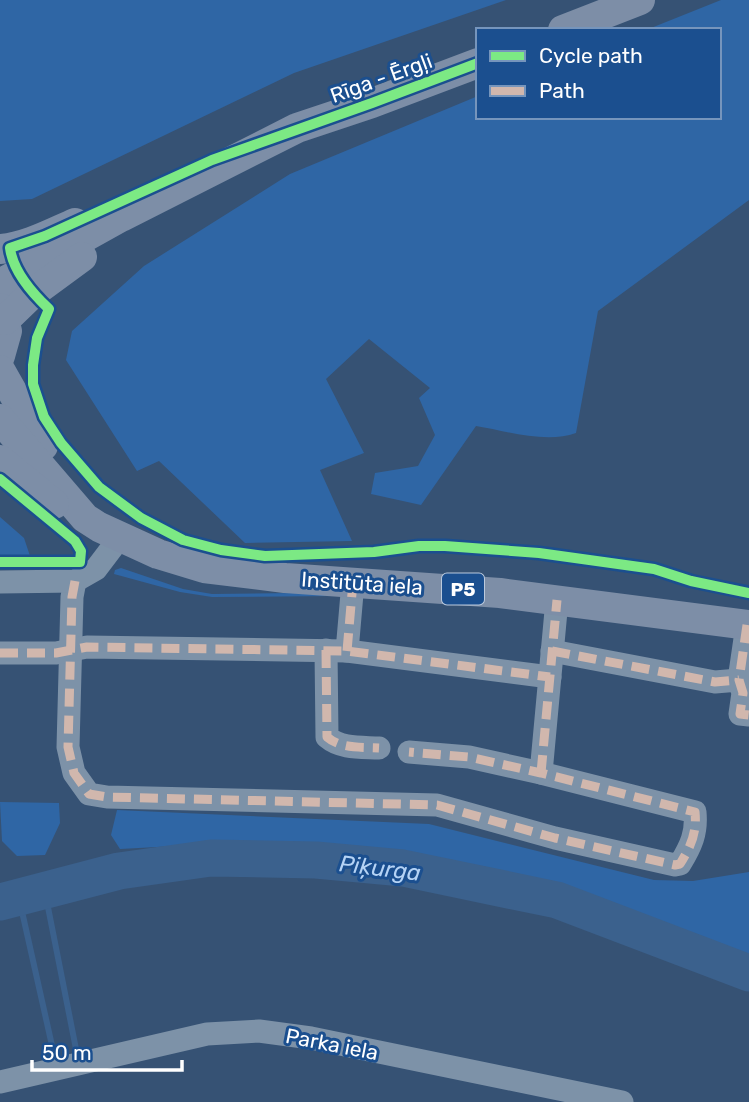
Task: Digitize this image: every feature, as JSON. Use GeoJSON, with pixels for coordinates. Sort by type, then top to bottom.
{"type":"FeatureCollection","features":[{"type":"Feature","properties":{"kind":"main road"},"geometry":{"type":"LineString","coordinates":[[568,28],[640,0]]}},
{"type":"Feature","properties":{"kind":"main road","name":"Rīga - Ērgļi"},"geometry":{"type":"LineString","coordinates":[[0,285],[121,217],[297,128],[372,103],[476,63]]}},
{"type":"Feature","properties":{"kind":"main road","name":"Rīga - Ērgļi"},"geometry":{"type":"LineString","coordinates":[[3,314],[127,227],[372,103]]}},
{"type":"Feature","properties":{"kind":"main road"},"geometry":{"type":"LineString","coordinates":[[0,249],[45,236],[212,160],[297,128]]}},
{"type":"Feature","properties":{"kind":"main road"},"geometry":{"type":"LineString","coordinates":[[0,356],[5,342],[3,314]]}},
{"type":"Feature","properties":{"kind":"main road","name":"P5"},"geometry":{"type":"LineString","coordinates":[[0,370],[34,435],[56,465],[121,536]]}},
{"type":"Feature","properties":{"kind":"main road","name":"P5"},"geometry":{"type":"LineString","coordinates":[[0,419],[85,517],[99,527],[121,536]]}},
{"type":"Feature","properties":{"kind":"main road","name":"P5"},"geometry":{"type":"LineString","coordinates":[[0,460],[64,511],[85,517]]}},
{"type":"Feature","properties":{"kind":"main road","name":"Institūta iela"},"geometry":{"type":"LineString","coordinates":[[121,536],[158,554],[204,568],[248,575],[449,588],[748,625]]}},
{"type":"Feature","properties":{"kind":"street"},"geometry":{"type":"LineString","coordinates":[[0,582],[75,582],[96,569],[121,536]]}},
{"type":"Feature","properties":{"kind":"street"},"geometry":{"type":"LineString","coordinates":[[75,582],[72,597],[68,747],[74,773],[89,793],[107,797],[436,805],[555,838],[675,865],[680,864],[694,841],[695,812],[469,757],[409,752]]}},
{"type":"Feature","properties":{"kind":"street"},"geometry":{"type":"LineString","coordinates":[[353,582],[337,650],[327,737],[347,747],[379,748]]}},
{"type":"Feature","properties":{"kind":"street"},"geometry":{"type":"LineString","coordinates":[[541,773],[557,600]]}},
{"type":"Feature","properties":{"kind":"street"},"geometry":{"type":"LineString","coordinates":[[748,625],[739,680],[743,693],[740,714],[749,715]]}},
{"type":"Feature","properties":{"kind":"street"},"geometry":{"type":"LineString","coordinates":[[0,653],[56,653],[87,647],[337,650],[550,677]]}},
{"type":"Feature","properties":{"kind":"street"},"geometry":{"type":"LineString","coordinates":[[552,651],[715,682],[739,680]]}},
{"type":"Feature","properties":{"kind":"street","name":"Parka iela"},"geometry":{"type":"LineString","coordinates":[[0,1082],[207,1034],[259,1031],[311,1038],[622,1102]]}},
{"type":"Feature","properties":{"kind":"shaded area"},"geometry":{"type":"Polygon","coordinates":[[[0,0],[506,0],[294,73],[32,199],[0,201],[0,0]]]}},
{"type":"Feature","properties":{"kind":"shaded area"},"geometry":{"type":"Polygon","coordinates":[[[721,0],[749,0],[749,200],[598,311],[576,433],[539,437],[476,426],[421,505],[371,494],[375,473],[418,466],[435,435],[419,398],[430,388],[369,339],[326,379],[364,453],[320,470],[352,541],[245,543],[159,461],[137,471],[66,360],[72,331],[144,266],[290,174],[476,97],[476,119],[721,119],[721,28],[651,28],[721,0]]]}},
{"type":"Feature","properties":{"kind":"shaded area"},"geometry":{"type":"Polygon","coordinates":[[[0,517],[24,538],[30,556],[0,556],[0,517]]]}},
{"type":"Feature","properties":{"kind":"shaded area"},"geometry":{"type":"Polygon","coordinates":[[[121,568],[183,589],[212,594],[295,593],[336,596],[212,597],[180,592],[114,574],[115,570],[121,568]]]}},
{"type":"Feature","properties":{"kind":"shaded area"},"geometry":{"type":"Polygon","coordinates":[[[0,802],[59,803],[60,823],[45,855],[17,856],[2,841],[0,802]]]}},
{"type":"Feature","properties":{"kind":"shaded area"},"geometry":{"type":"Polygon","coordinates":[[[117,810],[429,824],[654,880],[693,881],[749,872],[749,967],[558,894],[404,861],[213,844],[120,849],[111,835],[117,810]]]}},
{"type":"Feature","properties":{"kind":"waterway","name":"Piķurga"},"geometry":{"type":"LineString","coordinates":[[0,902],[119,871],[211,858],[316,860],[403,868],[557,900],[749,973]]}},
{"type":"Feature","properties":{"kind":"waterway"},"geometry":{"type":"LineString","coordinates":[[45,892],[76,1049]]}},
{"type":"Feature","properties":{"kind":"waterway"},"geometry":{"type":"LineString","coordinates":[[19,898],[55,1059]]}},
{"type":"Feature","properties":{"kind":"marked path"},"geometry":{"type":"LineString","coordinates":[[75,581],[72,597],[68,747],[74,773],[89,794],[107,797],[437,805],[555,838],[675,865],[680,864],[692,839],[695,812],[469,757],[409,752]]}},
{"type":"Feature","properties":{"kind":"marked path"},"geometry":{"type":"LineString","coordinates":[[347,651],[353,582]]}},
{"type":"Feature","properties":{"kind":"marked path"},"geometry":{"type":"LineString","coordinates":[[541,773],[557,600]]}},
{"type":"Feature","properties":{"kind":"marked path"},"geometry":{"type":"LineString","coordinates":[[747,625],[739,680],[743,693],[740,714],[749,715]]}},
{"type":"Feature","properties":{"kind":"marked path"},"geometry":{"type":"LineString","coordinates":[[0,653],[56,653],[87,647],[347,651],[550,677]]}},
{"type":"Feature","properties":{"kind":"marked path"},"geometry":{"type":"LineString","coordinates":[[326,650],[327,737],[345,745],[379,748]]}},
{"type":"Feature","properties":{"kind":"marked path"},"geometry":{"type":"LineString","coordinates":[[552,651],[715,682],[739,680]]}},
{"type":"Feature","properties":{"kind":"cycle path"},"geometry":{"type":"LineString","coordinates":[[476,64],[212,160],[45,236],[10,248],[19,274],[49,309],[37,338],[33,365],[33,384],[44,417],[61,443],[99,487],[141,518],[183,540],[221,550],[265,556],[445,546],[539,553],[654,569],[691,581],[749,593]]}},
{"type":"Feature","properties":{"kind":"cycle path"},"geometry":{"type":"LineString","coordinates":[[0,479],[75,541],[81,551],[80,562],[0,562]]}}]}
